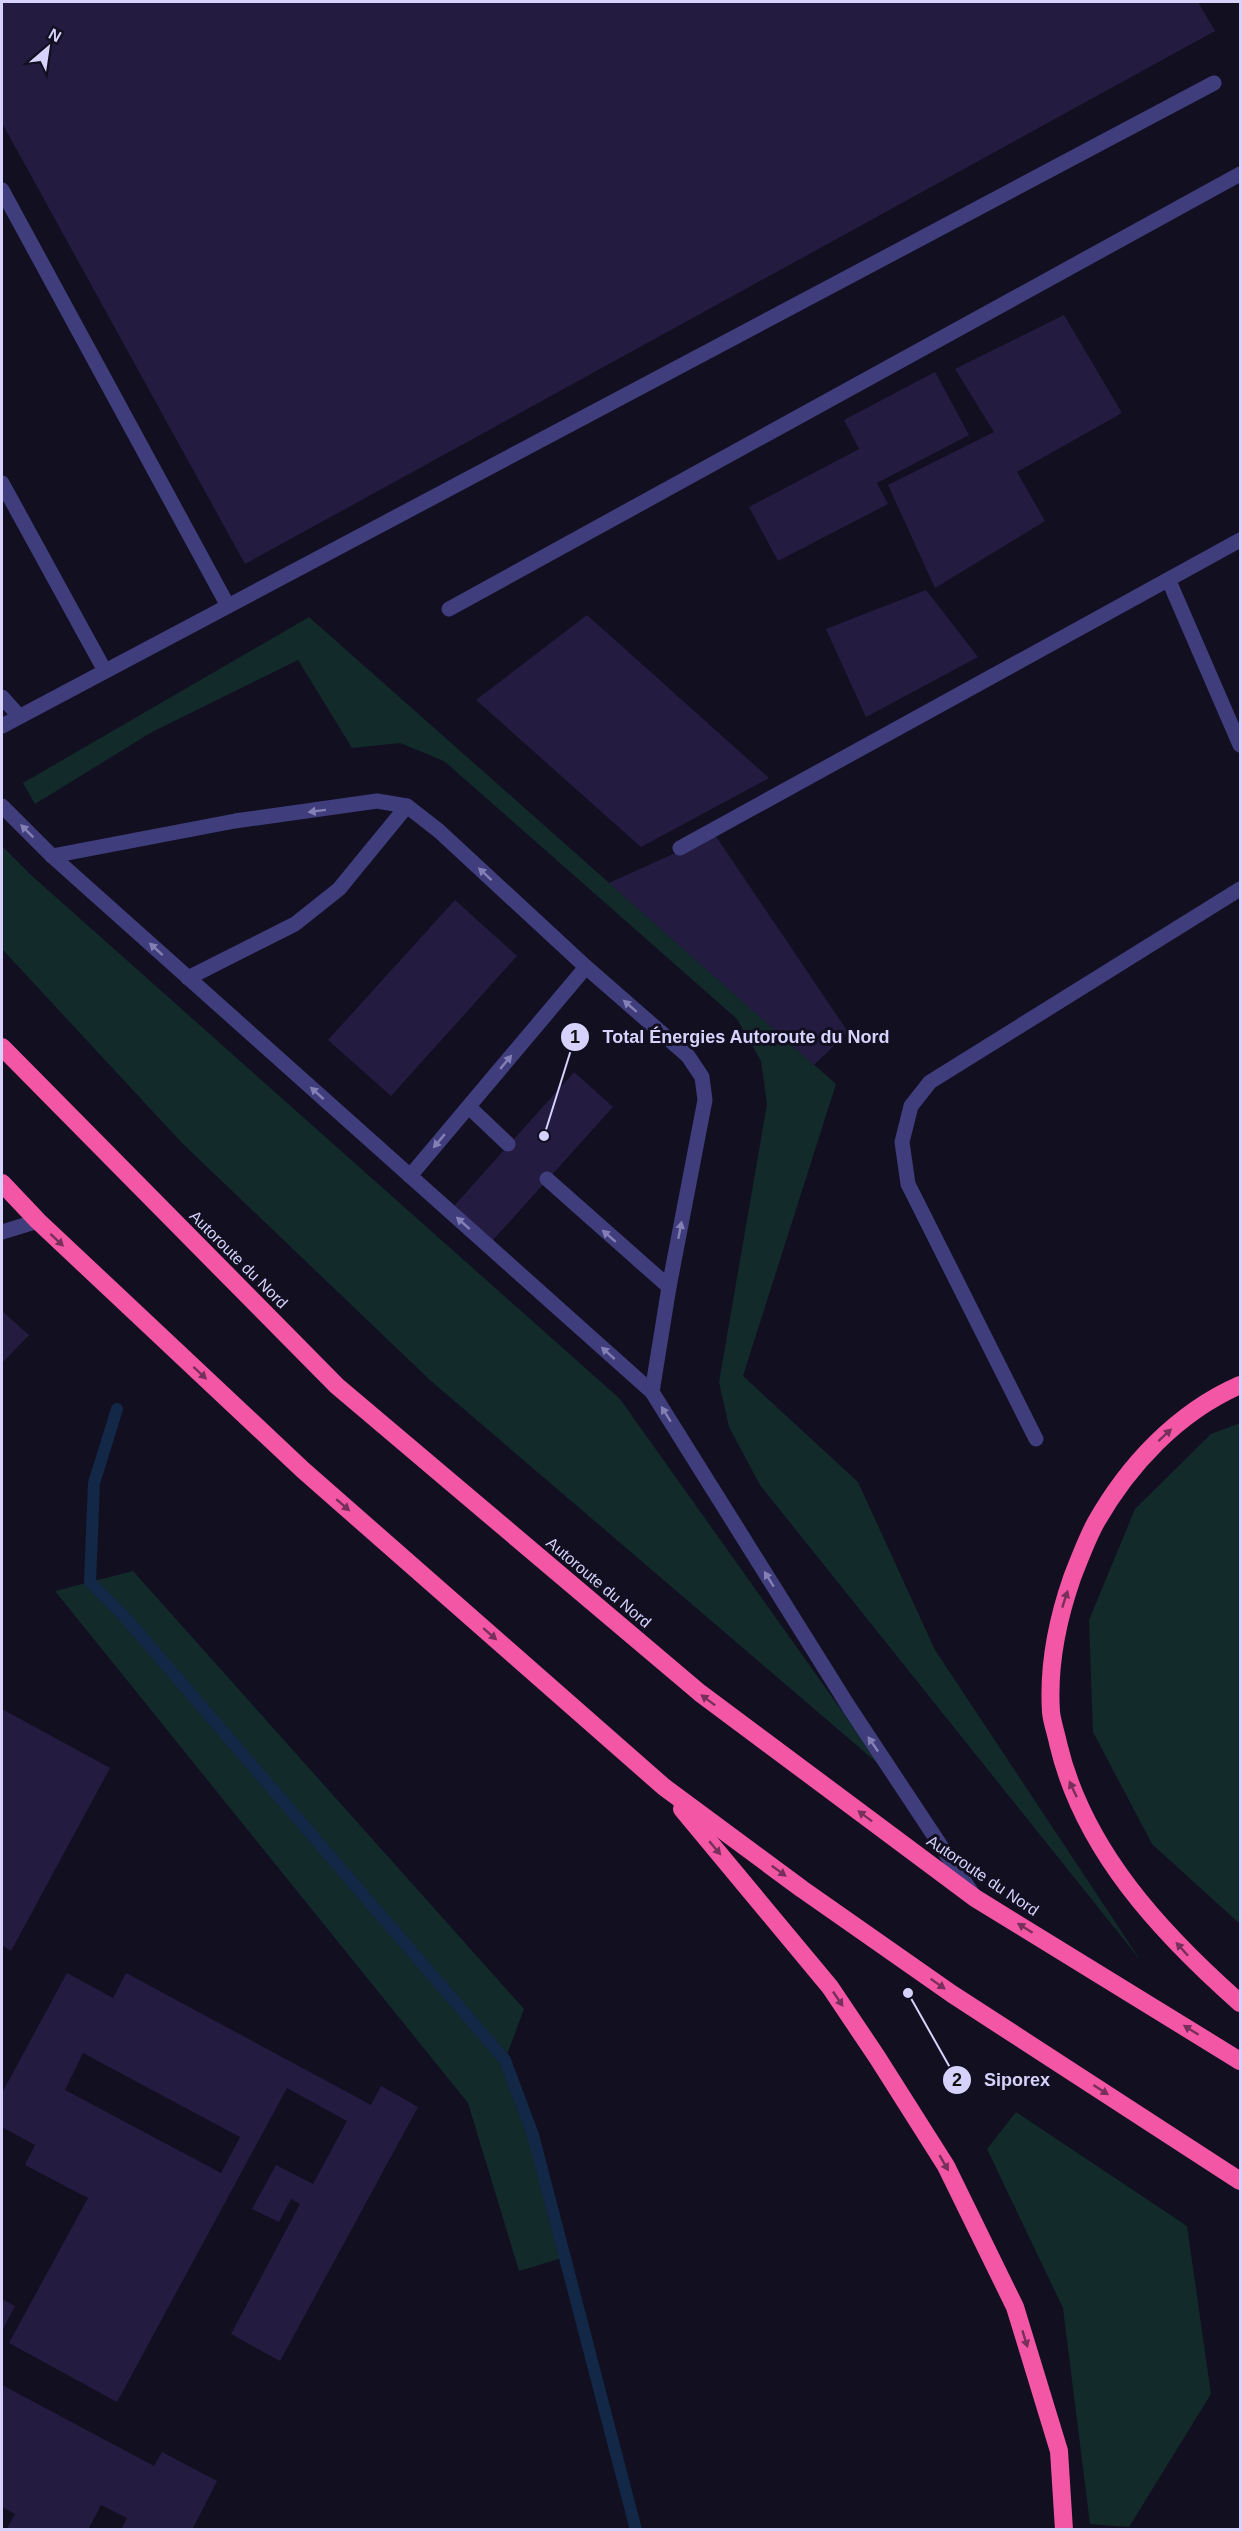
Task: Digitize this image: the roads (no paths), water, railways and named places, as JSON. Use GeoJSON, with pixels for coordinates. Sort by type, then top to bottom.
{"type":"FeatureCollection","features":[{"type":"Feature","properties":{"kind":"highway","name":"Autoroute du Nord"},"geometry":{"type":"LineString","coordinates":[[2,1047],[337,1386],[700,1693],[975,1898],[1240,2061]]}},
{"type":"Feature","properties":{"kind":"highway"},"geometry":{"type":"LineString","coordinates":[[2,1183],[38,1221],[303,1470],[664,1787],[802,1889],[952,1994],[1240,2181]]}},
{"type":"Feature","properties":{"kind":"highway"},"geometry":{"type":"LineString","coordinates":[[1240,1385],[1188,1414],[1134,1465],[1111,1496],[1086,1541],[1063,1603],[1052,1655],[1051,1713],[1065,1774],[1098,1844],[1142,1905],[1193,1961],[1240,2003]]}},
{"type":"Feature","properties":{"kind":"highway"},"geometry":{"type":"LineString","coordinates":[[664,1787],[830,1987],[878,2057],[946,2166],[1015,2307],[1059,2451],[1064,2529]]}},
{"type":"Feature","properties":{"kind":"street"},"geometry":{"type":"LineString","coordinates":[[2,726],[1214,83]]}},
{"type":"Feature","properties":{"kind":"street"},"geometry":{"type":"LineString","coordinates":[[449,609],[1240,174]]}},
{"type":"Feature","properties":{"kind":"street"},"geometry":{"type":"LineString","coordinates":[[2,190],[228,606]]}},
{"type":"Feature","properties":{"kind":"street"},"geometry":{"type":"LineString","coordinates":[[2,483],[105,671]]}},
{"type":"Feature","properties":{"kind":"street"},"geometry":{"type":"LineString","coordinates":[[680,848],[1240,540]]}},
{"type":"Feature","properties":{"kind":"street"},"geometry":{"type":"LineString","coordinates":[[1169,581],[1240,745]]}},
{"type":"Feature","properties":{"kind":"street"},"geometry":{"type":"LineString","coordinates":[[2,697],[19,716]]}},
{"type":"Feature","properties":{"kind":"street"},"geometry":{"type":"LineString","coordinates":[[52,856],[235,821],[377,801],[406,806],[439,831],[586,967],[688,1056],[702,1077],[705,1100],[669,1287],[652,1392]]}},
{"type":"Feature","properties":{"kind":"street"},"geometry":{"type":"LineString","coordinates":[[2,806],[52,856],[652,1392],[849,1707],[975,1898]]}},
{"type":"Feature","properties":{"kind":"street"},"geometry":{"type":"LineString","coordinates":[[189,978],[295,924],[304,917],[339,889],[406,806]]}},
{"type":"Feature","properties":{"kind":"street"},"geometry":{"type":"LineString","coordinates":[[1036,1439],[908,1184],[902,1143],[911,1106],[930,1082],[1240,889]]}},
{"type":"Feature","properties":{"kind":"street"},"geometry":{"type":"LineString","coordinates":[[410,1176],[586,967]]}},
{"type":"Feature","properties":{"kind":"street"},"geometry":{"type":"LineString","coordinates":[[469,1107],[508,1144]]}},
{"type":"Feature","properties":{"kind":"street"},"geometry":{"type":"LineString","coordinates":[[547,1179],[669,1287]]}},
{"type":"Feature","properties":{"kind":"street"},"geometry":{"type":"LineString","coordinates":[[2,1232],[38,1221]]}},
{"type":"Feature","properties":{"kind":"waterway"},"geometry":{"type":"LineString","coordinates":[[117,1409],[94,1483],[90,1582],[124,1616],[505,2060],[533,2135],[636,2530]]}},
{"type":"Feature","properties":{"kind":"place","name":"Total Énergies Autoroute du Nord"},"geometry":{"type":"Point","coordinates":[544,1136]}},
{"type":"Feature","properties":{"kind":"place","name":"Siporex"},"geometry":{"type":"Point","coordinates":[908,1993]}}]}
